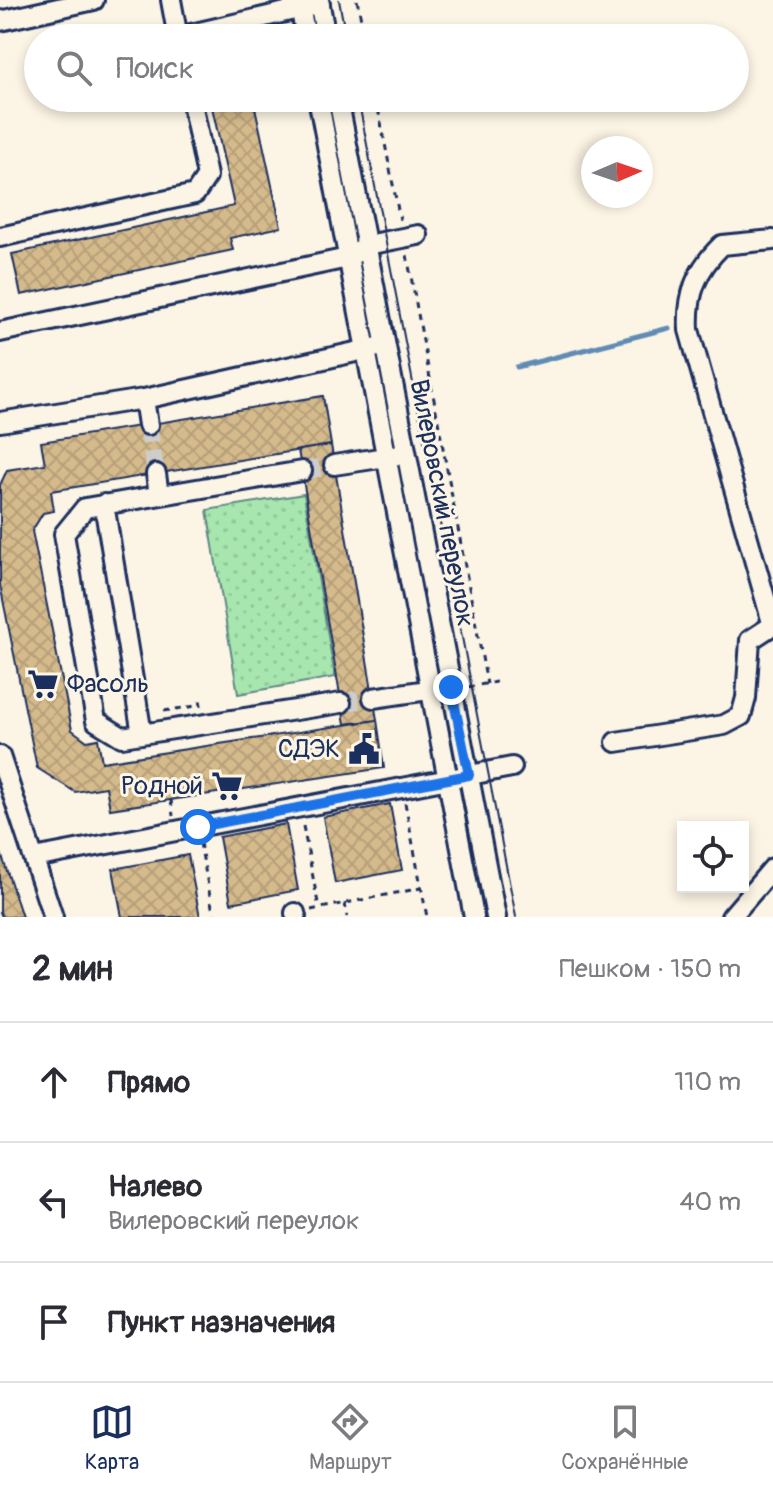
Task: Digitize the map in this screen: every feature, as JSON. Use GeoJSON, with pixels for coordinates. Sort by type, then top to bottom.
{"type":"FeatureCollection","features":[{"type":"Feature","properties":{"kind":"street"},"geometry":{"type":"LineString","coordinates":[[0,21],[94,0]]}},
{"type":"Feature","properties":{"kind":"street"},"geometry":{"type":"LineString","coordinates":[[171,0],[176,24]]}},
{"type":"Feature","properties":{"kind":"street"},"geometry":{"type":"LineString","coordinates":[[226,24],[300,4],[320,2],[324,24]]}},
{"type":"Feature","properties":{"kind":"street"},"geometry":{"type":"LineString","coordinates":[[300,4],[304,24]]}},
{"type":"Feature","properties":{"kind":"street"},"geometry":{"type":"LineString","coordinates":[[0,237],[195,194],[207,176],[194,112]]}},
{"type":"Feature","properties":{"kind":"street","name":"Вилеровский переулок"},"geometry":{"type":"LineString","coordinates":[[321,112],[474,917]]}},
{"type":"Feature","properties":{"kind":"street","name":"Вилеровский переулок"},"geometry":{"type":"LineString","coordinates":[[341,112],[406,453],[459,687],[469,775],[496,917]]}},
{"type":"Feature","properties":{"kind":"street"},"geometry":{"type":"LineString","coordinates":[[0,332],[348,258],[367,245],[411,236]]}},
{"type":"Feature","properties":{"kind":"street"},"geometry":{"type":"LineString","coordinates":[[616,742],[724,725],[741,716],[746,698],[750,640],[773,626],[689,330],[688,303],[701,269],[722,245],[773,240]]}},
{"type":"Feature","properties":{"kind":"street"},"geometry":{"type":"LineString","coordinates":[[0,422],[144,399],[386,345]]}},
{"type":"Feature","properties":{"kind":"street"},"geometry":{"type":"LineString","coordinates":[[144,399],[148,425]]}},
{"type":"Feature","properties":{"kind":"street"},"geometry":{"type":"LineString","coordinates":[[334,465],[406,453]]}},
{"type":"Feature","properties":{"kind":"street"},"geometry":{"type":"LineString","coordinates":[[302,471],[85,508],[64,534],[96,721],[122,737],[341,703]]}},
{"type":"Feature","properties":{"kind":"street"},"geometry":{"type":"LineString","coordinates":[[156,474],[159,495]]}},
{"type":"Feature","properties":{"kind":"street"},"geometry":{"type":"LineString","coordinates":[[104,504],[142,734]]}},
{"type":"Feature","properties":{"kind":"street"},"geometry":{"type":"LineString","coordinates":[[373,698],[459,687]]}},
{"type":"Feature","properties":{"kind":"street"},"geometry":{"type":"LineString","coordinates":[[0,756],[5,787],[34,858],[53,917]]}},
{"type":"Feature","properties":{"kind":"street"},"geometry":{"type":"LineString","coordinates":[[34,858],[512,767]]}},
{"type":"Feature","properties":{"kind":"street"},"geometry":{"type":"LineString","coordinates":[[731,917],[773,868]]}},
{"type":"Feature","properties":{"kind":"path"},"geometry":{"type":"LineString","coordinates":[[357,0],[362,24]]}},
{"type":"Feature","properties":{"kind":"path"},"geometry":{"type":"LineString","coordinates":[[380,112],[411,236],[487,684]]}},
{"type":"Feature","properties":{"kind":"path"},"geometry":{"type":"LineString","coordinates":[[459,687],[496,682]]}},
{"type":"Feature","properties":{"kind":"path"},"geometry":{"type":"LineString","coordinates":[[164,711],[201,705],[200,700]]}},
{"type":"Feature","properties":{"kind":"path"},"geometry":{"type":"LineString","coordinates":[[402,788],[427,917]]}},
{"type":"Feature","properties":{"kind":"path"},"geometry":{"type":"LineString","coordinates":[[300,808],[319,908]]}},
{"type":"Feature","properties":{"kind":"path"},"geometry":{"type":"LineString","coordinates":[[198,827],[214,917]]}},
{"type":"Feature","properties":{"kind":"path"},"geometry":{"type":"LineString","coordinates":[[296,915],[421,888]]}},
{"type":"Feature","properties":{"kind":"path"},"geometry":{"type":"LineString","coordinates":[[345,903],[347,917]]}},
{"type":"Feature","properties":{"kind":"green space"},"geometry":{"type":"Polygon","coordinates":[[[304,494],[335,677],[238,694],[207,510],[304,494]]]}},
{"type":"Feature","properties":{"kind":"building"},"geometry":{"type":"Polygon","coordinates":[[[213,112],[256,112],[281,227],[230,238],[233,250],[21,295],[12,254],[234,206],[213,112]]]}},
{"type":"Feature","properties":{"kind":"building"},"geometry":{"type":"Polygon","coordinates":[[[323,396],[331,445],[51,491],[54,511],[43,513],[32,531],[72,730],[87,741],[98,739],[102,762],[377,720],[384,768],[110,809],[106,787],[75,792],[37,768],[0,585],[0,485],[7,470],[45,464],[41,442],[323,396]]]}},
{"type":"Feature","properties":{"kind":"building"},"geometry":{"type":"Polygon","coordinates":[[[331,445],[377,720],[345,724],[298,450],[331,445]]]}},
{"type":"Feature","properties":{"kind":"building"},"geometry":{"type":"Polygon","coordinates":[[[390,804],[402,870],[335,883],[323,817],[390,804]]]}},
{"type":"Feature","properties":{"kind":"building"},"geometry":{"type":"Polygon","coordinates":[[[286,824],[298,890],[231,903],[219,837],[286,824]]]}},
{"type":"Feature","properties":{"kind":"building"},"geometry":{"type":"Polygon","coordinates":[[[0,850],[22,917],[2,917],[0,912],[0,850]]]}},
{"type":"Feature","properties":{"kind":"building"},"geometry":{"type":"Polygon","coordinates":[[[188,855],[200,917],[122,917],[113,869],[188,855]]]}},
{"type":"Feature","properties":{"kind":"waterway"},"geometry":{"type":"LineString","coordinates":[[517,367],[669,328]]}},
{"type":"Feature","properties":{"kind":"tunnel"},"geometry":{"type":"LineString","coordinates":[[148,425],[156,474]]}},
{"type":"Feature","properties":{"kind":"tunnel"},"geometry":{"type":"LineString","coordinates":[[302,471],[334,465]]}},
{"type":"Feature","properties":{"kind":"tunnel"},"geometry":{"type":"LineString","coordinates":[[341,703],[373,698]]}},
{"type":"Feature","properties":{"kind":"tram line"},"geometry":{"type":"LineString","coordinates":[[339,0],[343,24]]}},
{"type":"Feature","properties":{"kind":"tram line"},"geometry":{"type":"LineString","coordinates":[[361,112],[516,917]]}},
{"type":"Feature","properties":{"kind":"place","name":"Фасоль"},"geometry":{"type":"Point","coordinates":[43,684]}},
{"type":"Feature","properties":{"kind":"place","name":"СДЭК"},"geometry":{"type":"Point","coordinates":[364,749]}},
{"type":"Feature","properties":{"kind":"place","name":"Родной"},"geometry":{"type":"Point","coordinates":[227,786]}},
{"type":"Feature","properties":{"kind":"route"},"geometry":{"type":"LineString","coordinates":[[198,827],[469,775],[451,687]]}}]}
